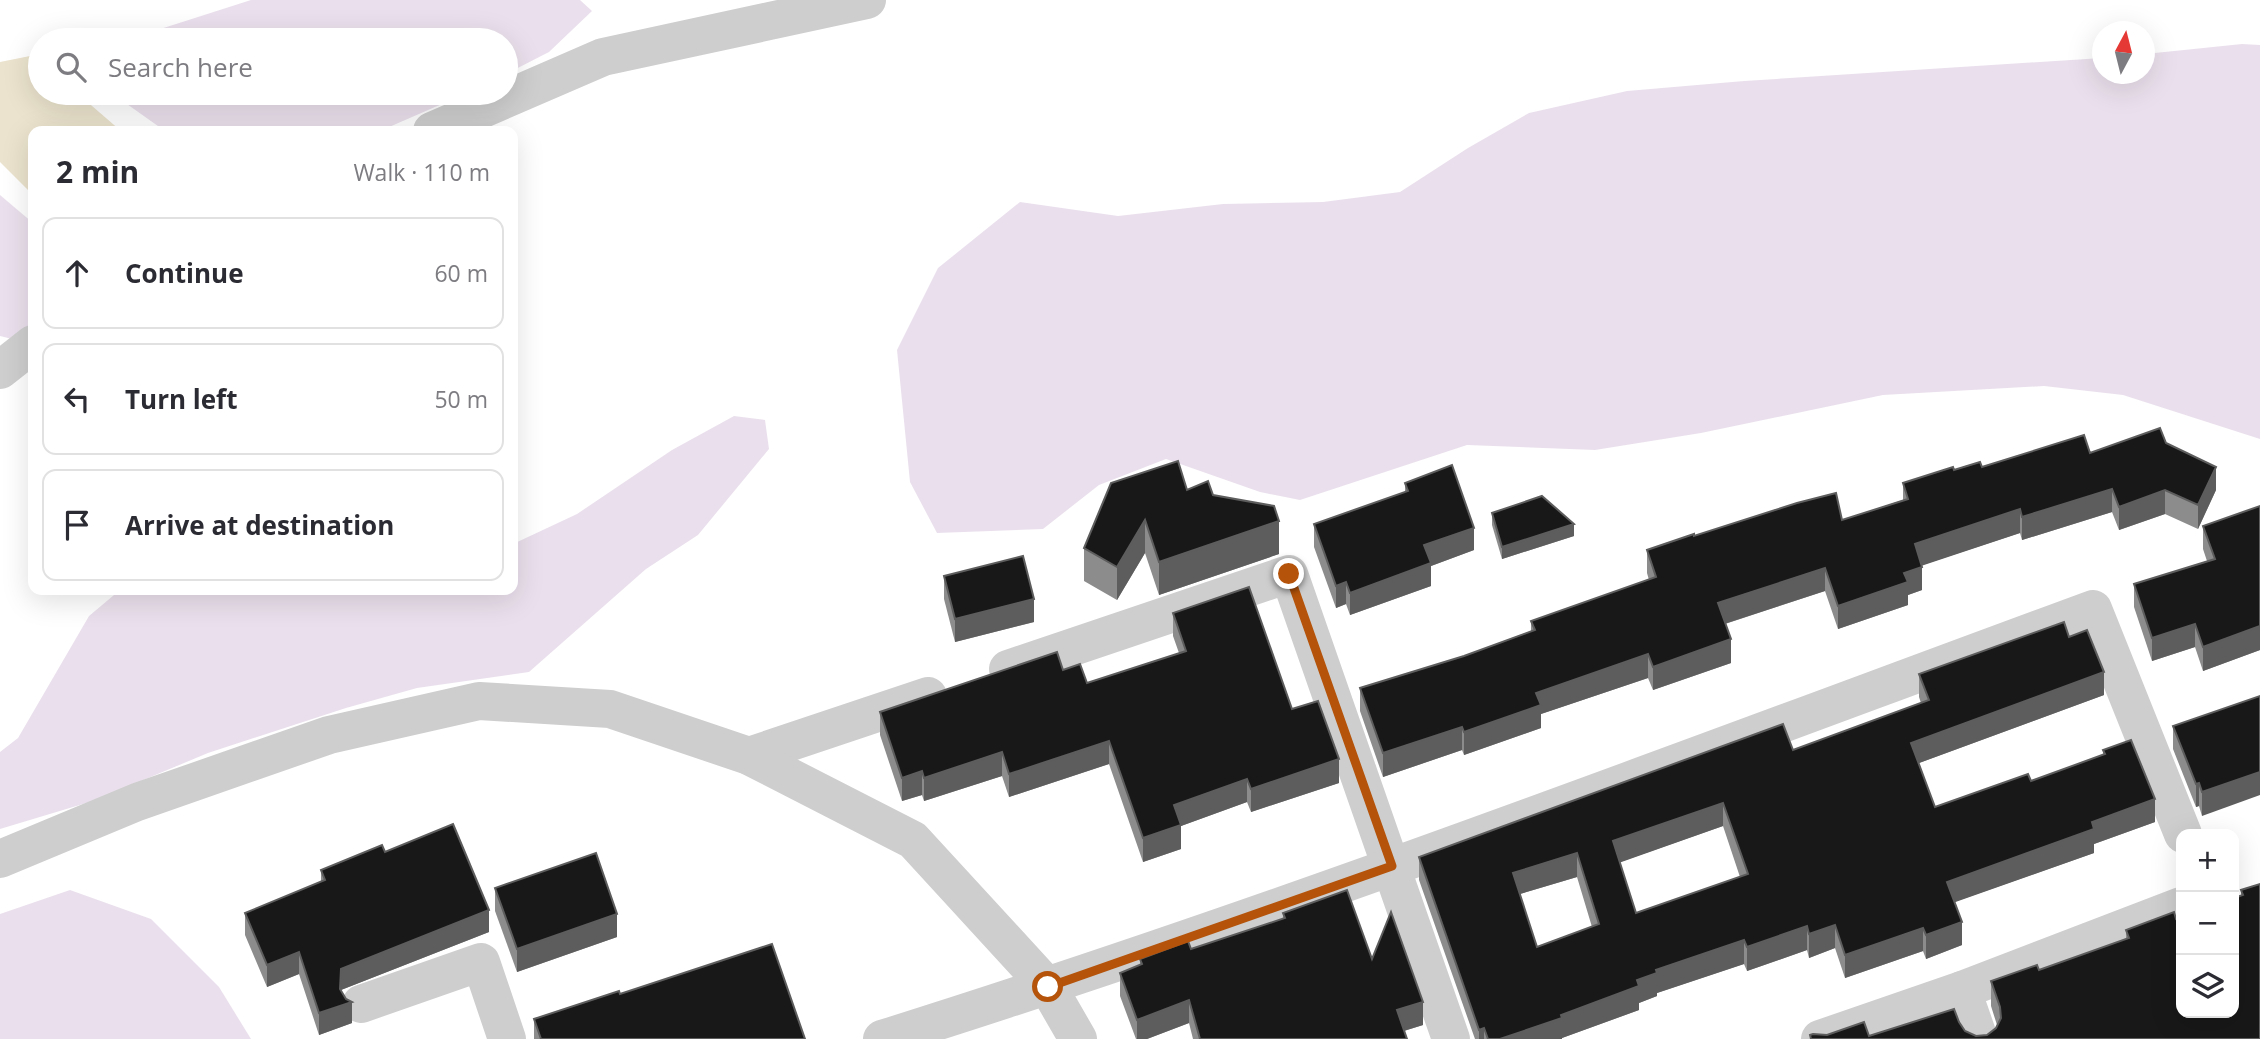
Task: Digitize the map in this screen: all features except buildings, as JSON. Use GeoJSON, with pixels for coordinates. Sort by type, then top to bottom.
{"type":"FeatureCollection","features":[{"type":"Feature","properties":{"kind":"street"},"geometry":{"type":"LineString","coordinates":[[518,94],[603,57],[867,0]]}},
{"type":"Feature","properties":{"kind":"street"},"geometry":{"type":"LineString","coordinates":[[444,126],[492,105]]}},
{"type":"Feature","properties":{"kind":"street"},"geometry":{"type":"LineString","coordinates":[[0,370],[28,348]]}},
{"type":"Feature","properties":{"kind":"street"},"geometry":{"type":"LineString","coordinates":[[749,756],[1289,574],[1451,1039]]}},
{"type":"Feature","properties":{"kind":"street"},"geometry":{"type":"LineString","coordinates":[[882,1039],[1048,987],[1392,866],[2093,609],[2181,829]]}},
{"type":"Feature","properties":{"kind":"street"},"geometry":{"type":"LineString","coordinates":[[0,859],[137,802],[329,735],[479,701],[610,709],[749,756],[913,840],[1048,987],[1078,1039]]}},
{"type":"Feature","properties":{"kind":"street"},"geometry":{"type":"LineString","coordinates":[[1820,1039],[1962,990],[2176,908]]}},
{"type":"Feature","properties":{"kind":"street"},"geometry":{"type":"LineString","coordinates":[[361,1004],[481,962],[507,1039]]}},
{"type":"Feature","properties":{"kind":"street"},"geometry":{"type":"LineString","coordinates":[[1962,990],[1979,1039]]}},
{"type":"Feature","properties":{"kind":"shaded area"},"geometry":{"type":"Polygon","coordinates":[[[251,0],[580,0],[592,11],[549,52],[518,68],[518,28],[164,28],[251,0]]]}},
{"type":"Feature","properties":{"kind":"shaded area"},"geometry":{"type":"Polygon","coordinates":[[[2242,44],[2260,45],[2260,439],[2123,395],[2044,386],[1883,395],[1701,433],[1595,450],[1467,445],[1300,500],[1260,492],[1166,459],[1099,485],[1043,529],[937,533],[910,482],[897,350],[938,268],[1020,202],[1118,216],[1223,204],[1323,202],[1400,192],[1529,113],[1627,91],[2092,59],[2092,84],[2155,84],[2155,53],[2242,44]]]}},
{"type":"Feature","properties":{"kind":"shaded area"},"geometry":{"type":"Polygon","coordinates":[[[28,56],[28,105],[91,105],[115,126],[28,126],[28,190],[0,162],[0,62],[28,56]]]}},
{"type":"Feature","properties":{"kind":"shaded area"},"geometry":{"type":"Polygon","coordinates":[[[128,105],[440,105],[391,126],[158,126],[128,105]]]}},
{"type":"Feature","properties":{"kind":"shaded area"},"geometry":{"type":"Polygon","coordinates":[[[0,195],[28,219],[28,332],[20,341],[0,336],[0,195]]]}},
{"type":"Feature","properties":{"kind":"shaded area"},"geometry":{"type":"Polygon","coordinates":[[[734,416],[765,420],[769,449],[698,535],[646,569],[529,672],[417,688],[346,708],[208,753],[93,801],[0,829],[0,752],[18,738],[89,616],[114,595],[518,595],[518,542],[577,514],[672,450],[734,416]]]}},
{"type":"Feature","properties":{"kind":"shaded area"},"geometry":{"type":"Polygon","coordinates":[[[70,890],[151,919],[219,987],[251,1039],[0,1039],[0,914],[70,890]]]}},
{"type":"Feature","properties":{"kind":"route"},"geometry":{"type":"LineString","coordinates":[[1048,987],[1392,866],[1289,574]]}}]}
